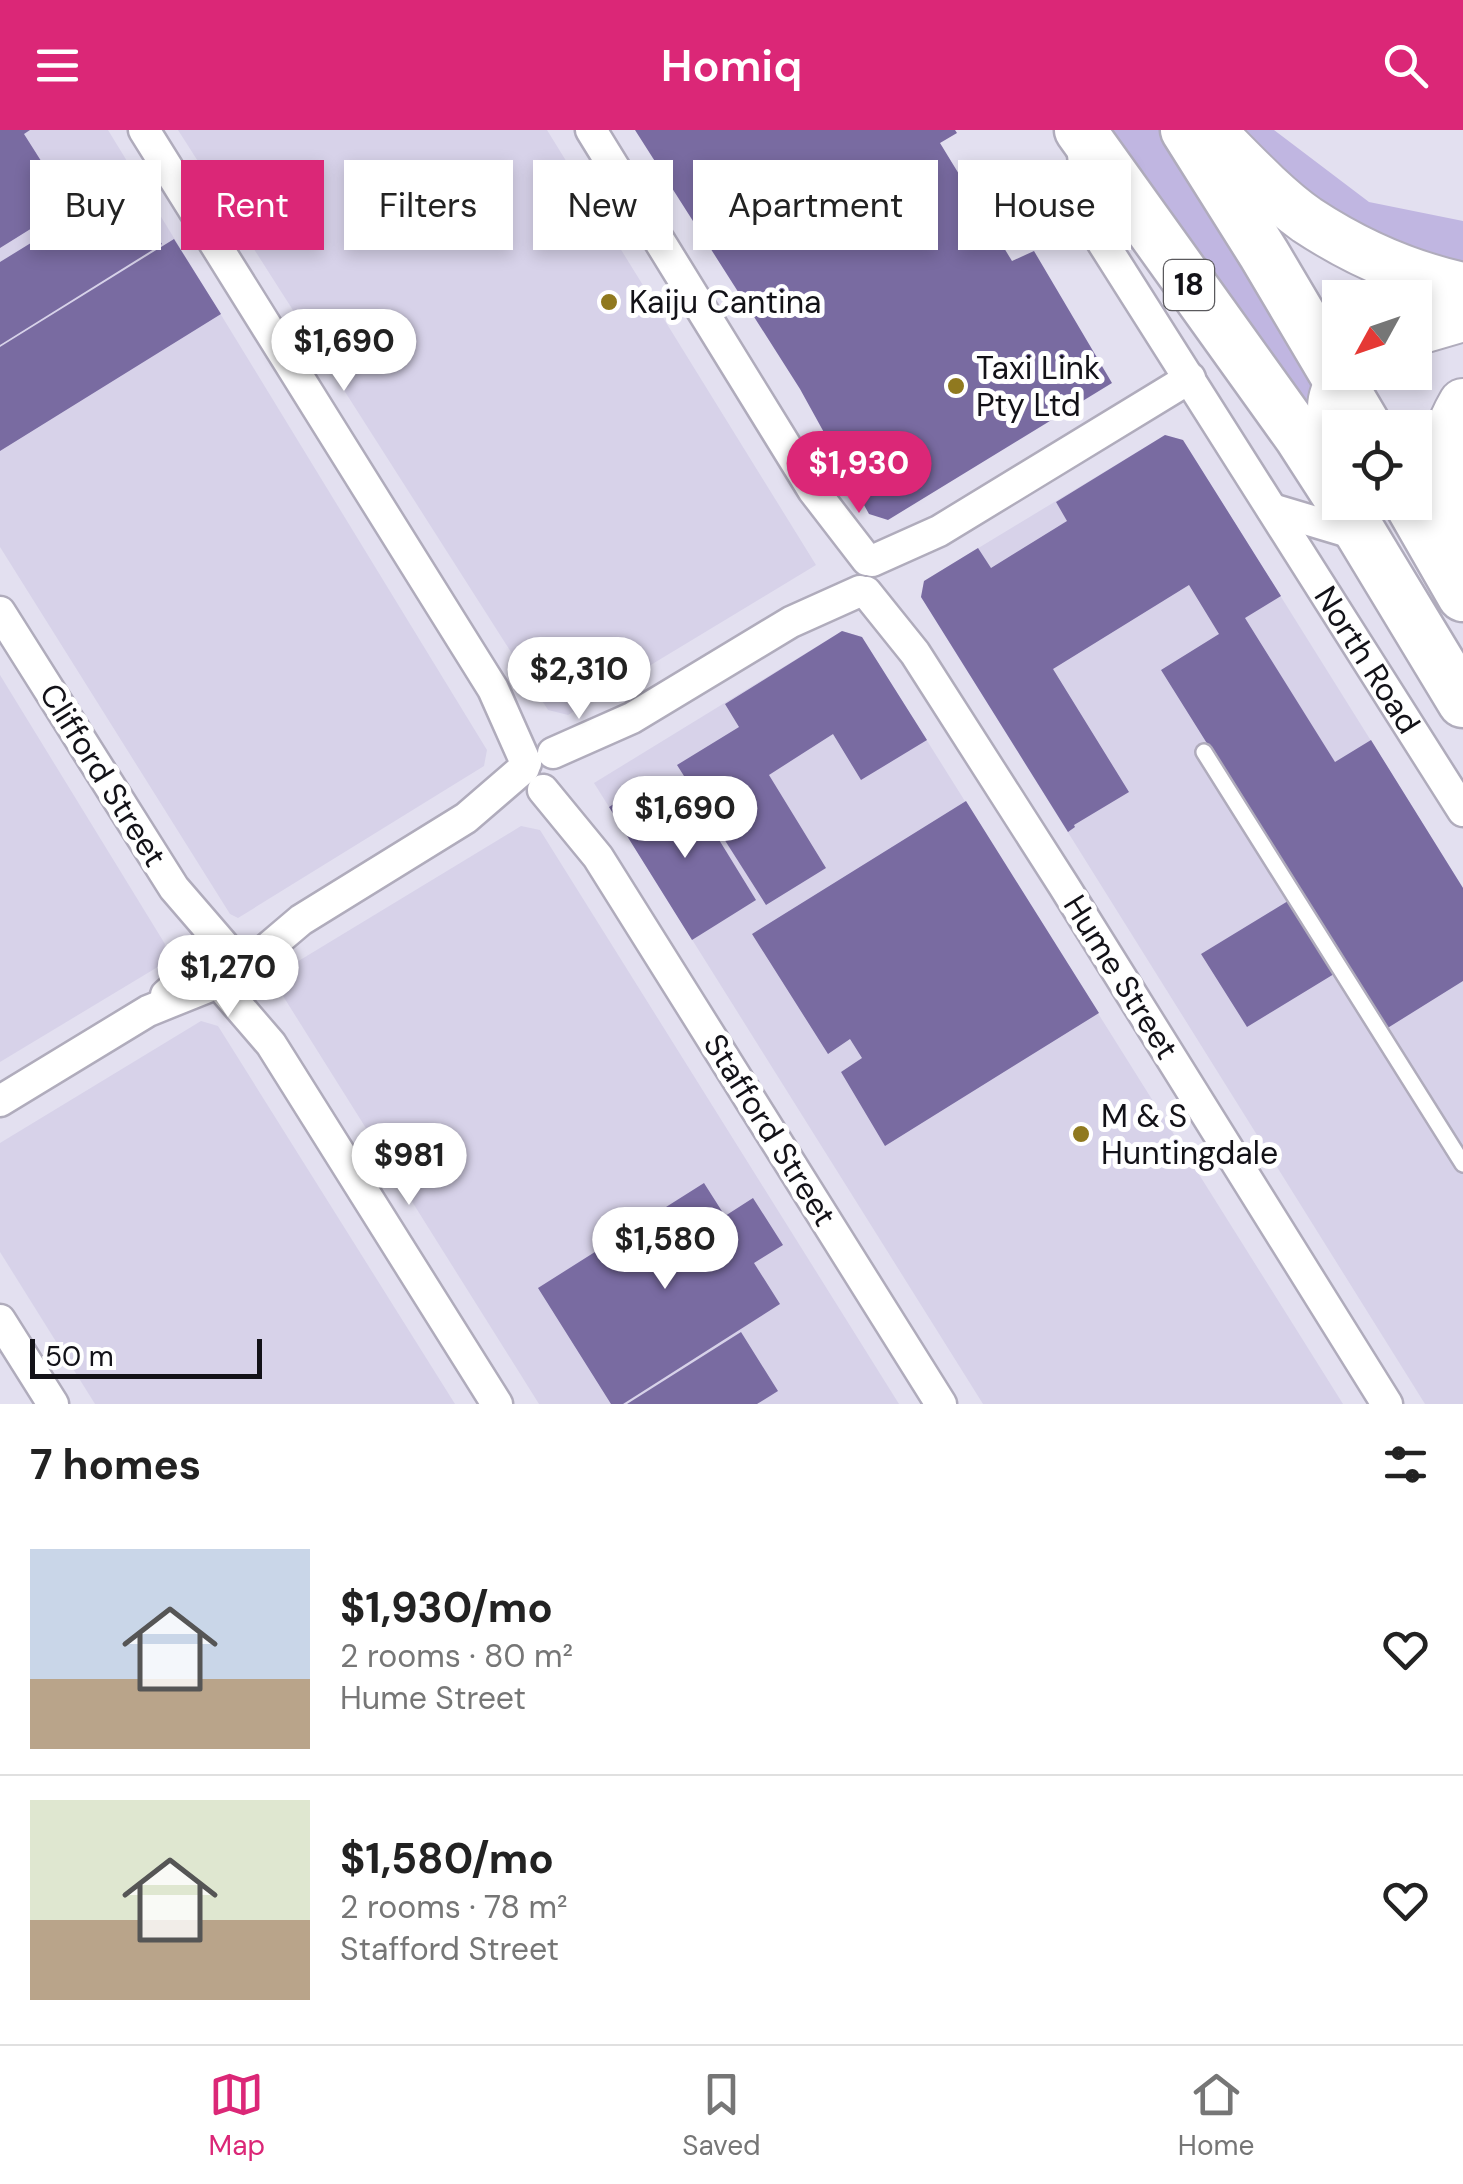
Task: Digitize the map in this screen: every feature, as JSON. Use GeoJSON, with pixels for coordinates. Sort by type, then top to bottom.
{"type":"FeatureCollection","features":[{"type":"Feature","properties":{"kind":"highway","name":"North Road"},"geometry":{"type":"LineString","coordinates":[[1080,130],[1322,470]]}},
{"type":"Feature","properties":{"kind":"highway","name":"18"},"geometry":{"type":"LineString","coordinates":[[1186,130],[1322,343]]}},
{"type":"Feature","properties":{"kind":"highway","name":"North Road"},"geometry":{"type":"LineString","coordinates":[[1355,520],[1463,702]]}},
{"type":"Feature","properties":{"kind":"highway"},"geometry":{"type":"LineString","coordinates":[[1419,520],[1463,596]]}},
{"type":"Feature","properties":{"kind":"main road"},"geometry":{"type":"LineString","coordinates":[[1210,130],[1307,220],[1407,272],[1463,287]]}},
{"type":"Feature","properties":{"kind":"main road"},"geometry":{"type":"LineString","coordinates":[[1432,326],[1463,317]]}},
{"type":"Feature","properties":{"kind":"main road"},"geometry":{"type":"LineString","coordinates":[[1463,402],[1448,438],[1442,481],[1463,556]]}},
{"type":"Feature","properties":{"kind":"street","name":"Stafford Street"},"geometry":{"type":"LineString","coordinates":[[144,130],[941,1404]]}},
{"type":"Feature","properties":{"kind":"street","name":"Hume Street"},"geometry":{"type":"LineString","coordinates":[[591,130],[1387,1404]]}},
{"type":"Feature","properties":{"kind":"street","name":"North Road"},"geometry":{"type":"LineString","coordinates":[[1080,130],[1090,221],[1463,812]]}},
{"type":"Feature","properties":{"kind":"street"},"geometry":{"type":"LineString","coordinates":[[0,1101],[1190,378]]}},
{"type":"Feature","properties":{"kind":"street","name":"North Road"},"geometry":{"type":"LineString","coordinates":[[1272,509],[1322,512]]}},
{"type":"Feature","properties":{"kind":"street","name":"Clifford Street"},"geometry":{"type":"LineString","coordinates":[[0,612],[497,1404]]}},
{"type":"Feature","properties":{"kind":"street"},"geometry":{"type":"LineString","coordinates":[[0,1320],[53,1404]]}},
{"type":"Feature","properties":{"kind":"lane"},"geometry":{"type":"LineString","coordinates":[[1204,752],[1463,1164]]}},
{"type":"Feature","properties":{"kind":"shaded area"},"geometry":{"type":"Polygon","coordinates":[[[0,130],[108,130],[126,160],[30,160],[30,250],[161,250],[161,217],[487,750],[484,766],[238,918],[230,914],[0,547],[0,130]]]}},
{"type":"Feature","properties":{"kind":"shaded area"},"geometry":{"type":"Polygon","coordinates":[[[178,130],[547,130],[566,160],[533,160],[533,250],[621,250],[816,565],[568,715],[548,710],[255,250],[324,250],[324,160],[197,160],[178,130]]]}},
{"type":"Feature","properties":{"kind":"shaded area"},"geometry":{"type":"Polygon","coordinates":[[[1101,130],[1163,130],[1308,357],[1325,410],[1322,410],[1322,428],[1131,170],[1131,160],[1123,160],[1101,130]]]}},
{"type":"Feature","properties":{"kind":"shaded area"},"geometry":{"type":"Polygon","coordinates":[[[1233,130],[1274,130],[1369,202],[1463,221],[1463,271],[1333,217],[1233,130]]]}},
{"type":"Feature","properties":{"kind":"shaded area"},"geometry":{"type":"Polygon","coordinates":[[[1165,435],[1183,440],[1463,888],[1463,1404],[1425,1404],[921,597],[924,581],[1165,435]]]}},
{"type":"Feature","properties":{"kind":"shaded area"},"geometry":{"type":"Polygon","coordinates":[[[842,631],[862,637],[1343,1404],[983,1404],[594,783],[842,631]]]}},
{"type":"Feature","properties":{"kind":"shaded area"},"geometry":{"type":"Polygon","coordinates":[[[0,675],[165,944],[161,965],[0,1062],[0,675]]]}},
{"type":"Feature","properties":{"kind":"shaded area"},"geometry":{"type":"Polygon","coordinates":[[[521,826],[540,830],[899,1404],[539,1404],[278,988],[282,971],[521,826]]]}},
{"type":"Feature","properties":{"kind":"shaded area"},"geometry":{"type":"Polygon","coordinates":[[[201,1021],[218,1026],[455,1404],[95,1404],[0,1252],[0,1143],[201,1021]]]}},
{"type":"Feature","properties":{"kind":"building"},"geometry":{"type":"Polygon","coordinates":[[[0,130],[30,130],[24,134],[40,160],[30,160],[30,229],[0,248],[0,130]]]}},
{"type":"Feature","properties":{"kind":"building"},"geometry":{"type":"Polygon","coordinates":[[[635,130],[955,130],[957,133],[940,143],[958,172],[958,250],[1005,250],[1012,261],[1034,251],[1112,383],[888,520],[869,514],[800,389],[711,250],[938,250],[938,160],[693,160],[693,221],[673,190],[673,160],[654,160],[635,130]]]}},
{"type":"Feature","properties":{"kind":"building"},"geometry":{"type":"Polygon","coordinates":[[[174,239],[221,314],[0,451],[0,347],[174,239]]]}},
{"type":"Feature","properties":{"kind":"building"},"geometry":{"type":"Polygon","coordinates":[[[30,244],[30,250],[152,250],[0,345],[0,262],[30,244]]]}},
{"type":"Feature","properties":{"kind":"building"},"geometry":{"type":"Polygon","coordinates":[[[1165,435],[1183,440],[1281,596],[1245,618],[1335,762],[1371,740],[1463,888],[1463,981],[1386,1029],[1161,670],[1219,634],[1189,585],[1053,669],[1129,792],[1068,832],[921,597],[924,581],[978,548],[991,568],[1067,521],[1056,502],[1165,435]]]}},
{"type":"Feature","properties":{"kind":"building"},"geometry":{"type":"Polygon","coordinates":[[[842,631],[862,637],[927,740],[861,780],[833,734],[769,775],[826,868],[766,905],[677,765],[739,727],[725,704],[842,631]]]}},
{"type":"Feature","properties":{"kind":"building"},"geometry":{"type":"Polygon","coordinates":[[[642,786],[662,819],[694,799],[756,900],[692,940],[609,807],[642,786]]]}},
{"type":"Feature","properties":{"kind":"building"},"geometry":{"type":"Polygon","coordinates":[[[966,801],[1099,1013],[885,1146],[841,1072],[862,1058],[850,1039],[828,1054],[752,934],[966,801]]]}},
{"type":"Feature","properties":{"kind":"building"},"geometry":{"type":"Polygon","coordinates":[[[1288,901],[1334,974],[1247,1027],[1201,954],[1288,901]]]}},
{"type":"Feature","properties":{"kind":"building"},"geometry":{"type":"Polygon","coordinates":[[[704,1183],[725,1216],[753,1198],[783,1245],[754,1263],[780,1304],[623,1404],[611,1404],[538,1288],[704,1183]]]}},
{"type":"Feature","properties":{"kind":"building"},"geometry":{"type":"Polygon","coordinates":[[[741,1332],[778,1391],[757,1404],[627,1404],[741,1332]]]}},
{"type":"Feature","properties":{"kind":"place","name":"Kaiju Cantina"},"geometry":{"type":"Point","coordinates":[609,302]}},
{"type":"Feature","properties":{"kind":"place","name":"Taxi Link Pty Ltd"},"geometry":{"type":"Point","coordinates":[956,386]}},
{"type":"Feature","properties":{"kind":"place","name":"M & S Huntingdale"},"geometry":{"type":"Point","coordinates":[1081,1134]}}]}
